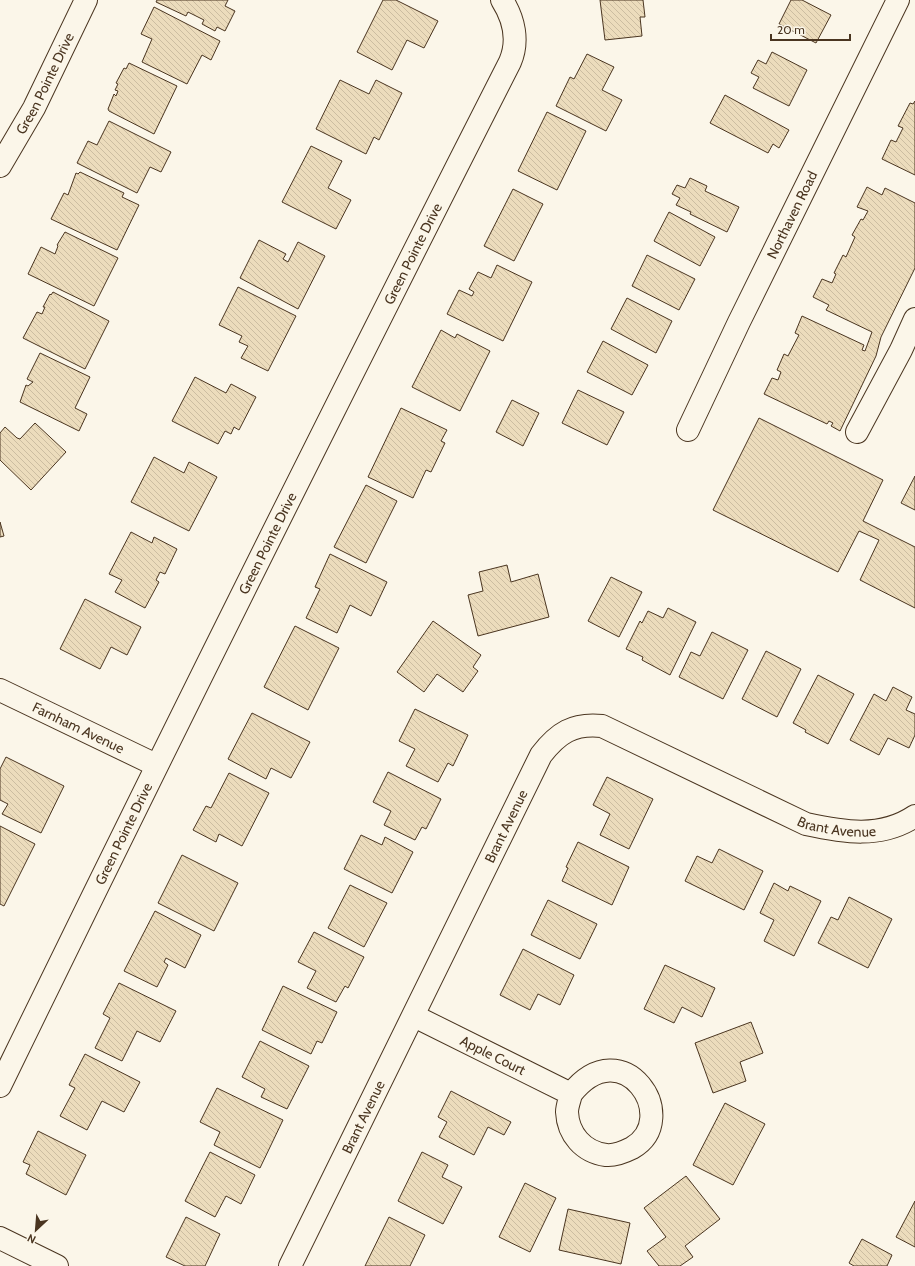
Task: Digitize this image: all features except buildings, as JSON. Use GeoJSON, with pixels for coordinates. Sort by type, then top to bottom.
{"type":"FeatureCollection","features":[{"type":"Feature","properties":{"kind":"street","name":"Green Pointe Drive"},"geometry":{"type":"LineString","coordinates":[[0,1086],[156,765],[352,372],[512,57],[515,42],[514,30],[508,9],[502,0]]}},
{"type":"Feature","properties":{"kind":"street","name":"Northaven Road"},"geometry":{"type":"LineString","coordinates":[[688,430],[739,322],[898,0]]}},
{"type":"Feature","properties":{"kind":"street","name":"Green Pointe Drive"},"geometry":{"type":"LineString","coordinates":[[0,166],[34,108],[79,2]]}},
{"type":"Feature","properties":{"kind":"street"},"geometry":{"type":"LineString","coordinates":[[857,432],[901,350],[915,319]]}},
{"type":"Feature","properties":{"kind":"street","name":"Farnham Avenue"},"geometry":{"type":"LineString","coordinates":[[0,690],[156,765]]}},
{"type":"Feature","properties":{"kind":"street","name":"Brant Avenue"},"geometry":{"type":"LineString","coordinates":[[290,1266],[541,755],[559,735],[580,725],[602,726],[806,824],[848,832],[870,832],[892,828],[915,816]]}},
{"type":"Feature","properties":{"kind":"street","name":"Apple Court"},"geometry":{"type":"LineString","coordinates":[[414,1016],[571,1094]]}},
{"type":"Feature","properties":{"kind":"street"},"geometry":{"type":"LineString","coordinates":[[0,1238],[57,1266]]}}]}
